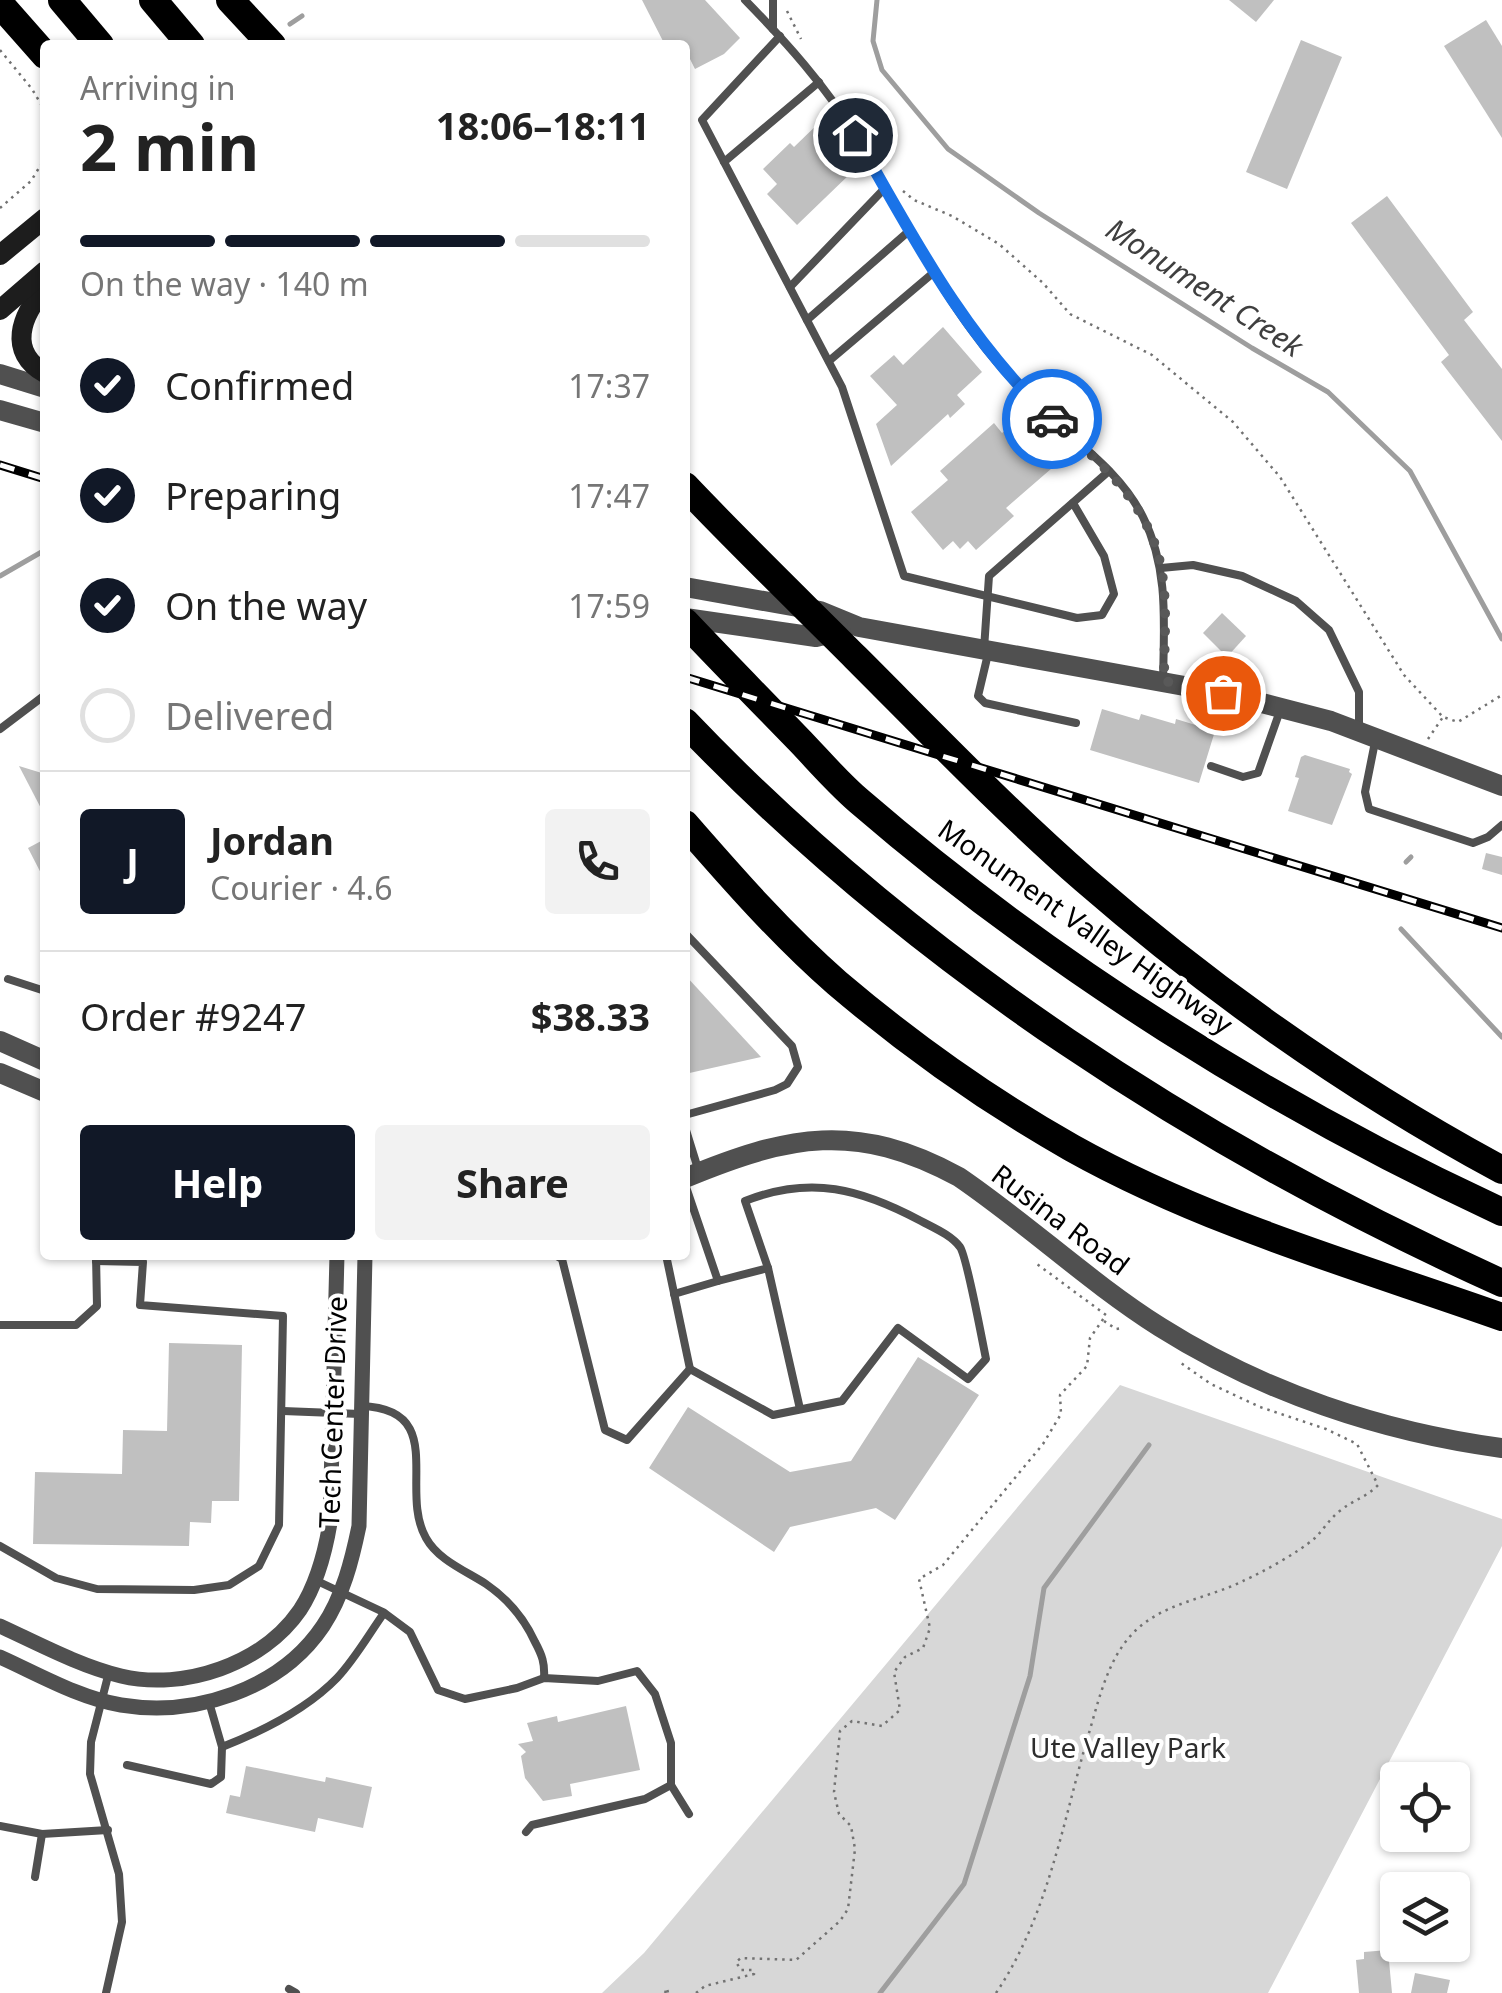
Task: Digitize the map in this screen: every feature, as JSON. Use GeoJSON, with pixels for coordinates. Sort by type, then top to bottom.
{"type":"FeatureCollection","features":[{"type":"Feature","properties":{"kind":"highway"},"geometry":{"type":"LineString","coordinates":[[62,0],[96,40]]}},
{"type":"Feature","properties":{"kind":"highway"},"geometry":{"type":"LineString","coordinates":[[153,0],[187,40]]}},
{"type":"Feature","properties":{"kind":"highway"},"geometry":{"type":"LineString","coordinates":[[230,0],[267,40]]}},
{"type":"Feature","properties":{"kind":"highway"},"geometry":{"type":"LineString","coordinates":[[0,4],[40,50]]}},
{"type":"Feature","properties":{"kind":"highway"},"geometry":{"type":"LineString","coordinates":[[690,491],[1082,878],[1272,1029],[1368,1093],[1502,1170]]}},
{"type":"Feature","properties":{"kind":"highway","name":"Monument Valley Highway"},"geometry":{"type":"LineString","coordinates":[[690,625],[856,799],[983,899],[1188,1043],[1323,1122],[1502,1212]]}},
{"type":"Feature","properties":{"kind":"highway"},"geometry":{"type":"LineString","coordinates":[[690,727],[841,870],[1060,1038],[1167,1108],[1264,1164],[1502,1283]]}},
{"type":"Feature","properties":{"kind":"highway"},"geometry":{"type":"LineString","coordinates":[[690,830],[750,898],[835,982],[989,1098],[1075,1150],[1165,1194],[1502,1317]]}},
{"type":"Feature","properties":{"kind":"main road"},"geometry":{"type":"LineString","coordinates":[[0,255],[40,222]]}},
{"type":"Feature","properties":{"kind":"main road"},"geometry":{"type":"LineString","coordinates":[[0,310],[40,275]]}},
{"type":"Feature","properties":{"kind":"main road"},"geometry":{"type":"LineString","coordinates":[[40,295],[24,316],[20,338],[30,362],[40,369]]}},
{"type":"Feature","properties":{"kind":"street"},"geometry":{"type":"LineString","coordinates":[[0,374],[40,386]]}},
{"type":"Feature","properties":{"kind":"street"},"geometry":{"type":"LineString","coordinates":[[0,410],[40,422]]}},
{"type":"Feature","properties":{"kind":"street"},"geometry":{"type":"LineString","coordinates":[[690,588],[820,611],[860,627],[1164,681],[1282,708],[1368,734],[1502,786]]}},
{"type":"Feature","properties":{"kind":"street"},"geometry":{"type":"LineString","coordinates":[[690,621],[816,637],[860,627]]}},
{"type":"Feature","properties":{"kind":"street"},"geometry":{"type":"LineString","coordinates":[[0,1042],[40,1059]]}},
{"type":"Feature","properties":{"kind":"street"},"geometry":{"type":"LineString","coordinates":[[0,1073],[40,1090]]}},
{"type":"Feature","properties":{"kind":"street","name":"Rusina Road"},"geometry":{"type":"LineString","coordinates":[[690,1178],[763,1148],[830,1138],[866,1142],[928,1160],[988,1197],[1072,1264],[1158,1326],[1202,1352],[1260,1380],[1388,1426],[1502,1448]]}},
{"type":"Feature","properties":{"kind":"street","name":"Tech Center Drive"},"geometry":{"type":"LineString","coordinates":[[0,1626],[109,1672],[148,1680],[186,1679],[215,1671],[252,1653],[280,1632],[300,1610],[326,1550],[338,1260]]}},
{"type":"Feature","properties":{"kind":"street","name":"Tech Center Drive"},"geometry":{"type":"LineString","coordinates":[[0,1657],[101,1699],[147,1708],[190,1707],[209,1702],[267,1677],[299,1653],[323,1626],[353,1558],[358,1526],[365,1260]]}},
{"type":"Feature","properties":{"kind":"lane"},"geometry":{"type":"LineString","coordinates":[[745,0],[819,82],[855,135],[933,273],[998,363],[1128,492],[1142,515],[1161,568],[1164,681]]}},
{"type":"Feature","properties":{"kind":"lane"},"geometry":{"type":"LineString","coordinates":[[773,0],[776,32],[702,120],[842,387],[904,576],[1076,618],[1102,615],[1114,594],[1104,556],[1073,502]]}},
{"type":"Feature","properties":{"kind":"lane"},"geometry":{"type":"LineString","coordinates":[[724,162],[819,82]]}},
{"type":"Feature","properties":{"kind":"lane"},"geometry":{"type":"LineString","coordinates":[[790,287],[885,188]]}},
{"type":"Feature","properties":{"kind":"lane"},"geometry":{"type":"LineString","coordinates":[[807,320],[909,231]]}},
{"type":"Feature","properties":{"kind":"lane"},"geometry":{"type":"LineString","coordinates":[[829,361],[933,273]]}},
{"type":"Feature","properties":{"kind":"lane"},"geometry":{"type":"LineString","coordinates":[[1076,723],[985,702],[978,696],[987,650],[990,576],[1109,471]]}},
{"type":"Feature","properties":{"kind":"lane"},"geometry":{"type":"LineString","coordinates":[[1161,568],[1193,564],[1242,576],[1296,602],[1329,630],[1359,692],[1368,734],[1365,792],[1369,809],[1473,842],[1488,837],[1502,824]]}},
{"type":"Feature","properties":{"kind":"lane"},"geometry":{"type":"LineString","coordinates":[[0,729],[40,700]]}},
{"type":"Feature","properties":{"kind":"lane"},"geometry":{"type":"LineString","coordinates":[[1210,766],[1244,777],[1258,773],[1282,708]]}},
{"type":"Feature","properties":{"kind":"lane"},"geometry":{"type":"LineString","coordinates":[[690,939],[792,1046],[798,1066],[787,1084],[775,1090],[690,1114]]}},
{"type":"Feature","properties":{"kind":"lane"},"geometry":{"type":"LineString","coordinates":[[8,979],[40,989]]}},
{"type":"Feature","properties":{"kind":"lane"},"geometry":{"type":"LineString","coordinates":[[690,1178],[718,1280]]}},
{"type":"Feature","properties":{"kind":"lane"},"geometry":{"type":"LineString","coordinates":[[667,1260],[690,1370],[773,1415],[800,1410],[842,1401],[898,1328],[968,1379],[986,1359],[962,1248],[941,1231],[878,1198],[834,1188],[770,1190],[745,1201],[768,1268],[800,1410]]}},
{"type":"Feature","properties":{"kind":"lane"},"geometry":{"type":"LineString","coordinates":[[0,1325],[76,1325],[97,1306],[96,1260]]}},
{"type":"Feature","properties":{"kind":"lane"},"geometry":{"type":"LineString","coordinates":[[0,1546],[56,1578],[97,1589],[194,1590],[229,1585],[259,1566],[280,1526],[283,1316],[140,1305],[143,1262],[120,1260]]}},
{"type":"Feature","properties":{"kind":"lane"},"geometry":{"type":"LineString","coordinates":[[562,1260],[605,1430],[627,1440],[690,1370]]}},
{"type":"Feature","properties":{"kind":"lane"},"geometry":{"type":"LineString","coordinates":[[674,1294],[768,1268]]}},
{"type":"Feature","properties":{"kind":"lane"},"geometry":{"type":"LineString","coordinates":[[283,1412],[334,1413],[387,1407],[402,1418],[414,1436],[420,1524],[426,1540],[447,1560],[488,1586],[523,1618],[545,1663],[544,1678]]}},
{"type":"Feature","properties":{"kind":"lane"},"geometry":{"type":"LineString","coordinates":[[315,1580],[384,1613],[410,1632],[438,1690],[464,1699],[544,1678],[598,1680],[636,1671],[655,1694],[672,1743],[672,1784],[690,1814]]}},
{"type":"Feature","properties":{"kind":"lane"},"geometry":{"type":"LineString","coordinates":[[222,1747],[261,1732],[338,1678],[384,1613]]}},
{"type":"Feature","properties":{"kind":"lane"},"geometry":{"type":"LineString","coordinates":[[106,1993],[122,1922],[119,1874],[90,1774],[90,1742],[109,1672]]}},
{"type":"Feature","properties":{"kind":"lane"},"geometry":{"type":"LineString","coordinates":[[127,1765],[211,1784],[220,1776],[222,1747],[209,1702]]}},
{"type":"Feature","properties":{"kind":"lane"},"geometry":{"type":"LineString","coordinates":[[526,1832],[532,1825],[644,1799],[672,1784]]}},
{"type":"Feature","properties":{"kind":"lane"},"geometry":{"type":"LineString","coordinates":[[0,1826],[42,1834],[108,1830]]}},
{"type":"Feature","properties":{"kind":"lane"},"geometry":{"type":"LineString","coordinates":[[35,1877],[42,1834]]}},
{"type":"Feature","properties":{"kind":"path"},"geometry":{"type":"LineString","coordinates":[[783,0],[793,30],[810,52]]}},
{"type":"Feature","properties":{"kind":"path"},"geometry":{"type":"LineString","coordinates":[[0,50],[40,102]]}},
{"type":"Feature","properties":{"kind":"path"},"geometry":{"type":"LineString","coordinates":[[0,208],[32,181],[40,167]]}},
{"type":"Feature","properties":{"kind":"path"},"geometry":{"type":"LineString","coordinates":[[898,186],[914,200],[952,216],[999,244],[1043,283],[1070,314],[1152,355],[1233,422],[1280,477],[1388,652],[1443,717],[1451,722],[1462,720],[1502,695]]}},
{"type":"Feature","properties":{"kind":"path"},"geometry":{"type":"LineString","coordinates":[[1426,744],[1443,717]]}},
{"type":"Feature","properties":{"kind":"path"},"geometry":{"type":"LineString","coordinates":[[1036,1264],[1116,1329],[1127,1327]]}},
{"type":"Feature","properties":{"kind":"path"},"geometry":{"type":"LineString","coordinates":[[696,1993],[705,1986],[754,1974],[753,1970],[741,1970],[736,1962],[741,1958],[796,1960],[848,1909],[855,1849],[851,1826],[838,1814],[834,1792],[840,1731],[852,1721],[882,1726],[900,1710],[894,1672],[905,1657],[923,1648],[930,1628],[919,1579],[943,1565],[1042,1444],[1062,1414],[1060,1395],[1086,1366],[1090,1338],[1104,1318]]}},
{"type":"Feature","properties":{"kind":"path"},"geometry":{"type":"LineString","coordinates":[[996,1993],[1034,1922],[1094,1715],[1113,1662],[1125,1642],[1141,1626],[1180,1602],[1242,1582],[1315,1538],[1345,1506],[1368,1497],[1378,1485],[1357,1444],[1326,1429]]}},
{"type":"Feature","properties":{"kind":"green space","name":"Ute Valley Park"},"geometry":{"type":"Polygon","coordinates":[[[1120,1385],[1502,1519],[1502,1546],[1389,1762],[1380,1762],[1380,1779],[1268,1993],[602,1993],[644,1953],[1120,1385]]]}},
{"type":"Feature","properties":{"kind":"building"},"geometry":{"type":"Polygon","coordinates":[[[642,0],[705,0],[740,38],[724,54],[695,69],[690,59],[690,40],[662,40],[642,0]]]}},
{"type":"Feature","properties":{"kind":"building"},"geometry":{"type":"Polygon","coordinates":[[[1229,0],[1274,0],[1256,22],[1229,0]]]}},
{"type":"Feature","properties":{"kind":"building"},"geometry":{"type":"Polygon","coordinates":[[[1486,20],[1502,46],[1502,138],[1444,46],[1486,20]]]}},
{"type":"Feature","properties":{"kind":"building"},"geometry":{"type":"Polygon","coordinates":[[[1301,40],[1342,57],[1287,189],[1246,172],[1301,40]]]}},
{"type":"Feature","properties":{"kind":"building"},"geometry":{"type":"Polygon","coordinates":[[[823,119],[838,134],[832,139],[844,152],[840,157],[853,171],[797,225],[767,194],[777,184],[763,169],[823,119]]]}},
{"type":"Feature","properties":{"kind":"building"},"geometry":{"type":"Polygon","coordinates":[[[1387,196],[1473,312],[1464,320],[1502,369],[1502,441],[1441,362],[1449,355],[1351,223],[1387,196]]]}},
{"type":"Feature","properties":{"kind":"building"},"geometry":{"type":"Polygon","coordinates":[[[943,327],[982,372],[957,395],[965,404],[950,418],[948,414],[891,466],[876,424],[897,405],[870,376],[894,355],[903,365],[943,327]]]}},
{"type":"Feature","properties":{"kind":"building"},"geometry":{"type":"Polygon","coordinates":[[[994,423],[1002,433],[1011,426],[1019,435],[1028,427],[1059,462],[1006,508],[1014,516],[976,550],[968,541],[960,549],[953,541],[943,550],[911,512],[948,480],[940,471],[994,423]]]}},
{"type":"Feature","properties":{"kind":"building"},"geometry":{"type":"Polygon","coordinates":[[[1222,613],[1246,636],[1227,657],[1203,633],[1222,613]]]}},
{"type":"Feature","properties":{"kind":"building"},"geometry":{"type":"Polygon","coordinates":[[[1102,709],[1139,720],[1141,714],[1175,724],[1176,719],[1215,731],[1199,783],[1090,750],[1102,709]]]}},
{"type":"Feature","properties":{"kind":"building"},"geometry":{"type":"Polygon","coordinates":[[[1301,757],[1350,769],[1352,774],[1332,825],[1288,811],[1301,757]]]}},
{"type":"Feature","properties":{"kind":"building"},"geometry":{"type":"Polygon","coordinates":[[[19,766],[40,772],[40,806],[19,766]]]}},
{"type":"Feature","properties":{"kind":"building"},"geometry":{"type":"Polygon","coordinates":[[[40,842],[40,871],[28,848],[40,842]]]}},
{"type":"Feature","properties":{"kind":"building"},"geometry":{"type":"Polygon","coordinates":[[[1486,853],[1502,857],[1502,875],[1482,869],[1486,853]]]}},
{"type":"Feature","properties":{"kind":"building"},"geometry":{"type":"Polygon","coordinates":[[[690,980],[761,1057],[690,1073],[690,980]]]}},
{"type":"Feature","properties":{"kind":"building"},"geometry":{"type":"Polygon","coordinates":[[[169,1343],[242,1345],[239,1501],[212,1501],[211,1523],[190,1522],[189,1546],[33,1544],[35,1472],[122,1474],[123,1430],[167,1431],[169,1343]]]}},
{"type":"Feature","properties":{"kind":"building"},"geometry":{"type":"Polygon","coordinates":[[[918,1357],[979,1395],[895,1520],[876,1508],[790,1527],[774,1552],[649,1468],[688,1407],[790,1472],[851,1461],[918,1357]]]}},
{"type":"Feature","properties":{"kind":"building"},"geometry":{"type":"Polygon","coordinates":[[[626,1706],[640,1770],[570,1784],[572,1796],[543,1801],[525,1778],[521,1756],[526,1752],[518,1744],[533,1741],[527,1723],[557,1716],[558,1722],[626,1706]]]}},
{"type":"Feature","properties":{"kind":"building"},"geometry":{"type":"Polygon","coordinates":[[[246,1766],[372,1787],[363,1828],[318,1818],[315,1832],[226,1813],[230,1795],[240,1797],[246,1766]]]}},
{"type":"Feature","properties":{"kind":"building"},"geometry":{"type":"Polygon","coordinates":[[[1380,1951],[1380,1962],[1389,1962],[1392,1993],[1359,1993],[1356,1960],[1364,1959],[1364,1952],[1380,1951]]]}},
{"type":"Feature","properties":{"kind":"building"},"geometry":{"type":"Polygon","coordinates":[[[1415,1973],[1450,1980],[1447,1993],[1411,1993],[1415,1973]]]}},
{"type":"Feature","properties":{"kind":"waterway","name":"Monument Creek"},"geometry":{"type":"LineString","coordinates":[[877,0],[873,41],[882,70],[948,149],[1039,213],[1328,392],[1410,471],[1502,639]]}},
{"type":"Feature","properties":{"kind":"waterway"},"geometry":{"type":"LineString","coordinates":[[290,24],[302,16]]}},
{"type":"Feature","properties":{"kind":"waterway"},"geometry":{"type":"LineString","coordinates":[[0,576],[40,553]]}},
{"type":"Feature","properties":{"kind":"waterway"},"geometry":{"type":"LineString","coordinates":[[1406,862],[1411,857]]}},
{"type":"Feature","properties":{"kind":"waterway"},"geometry":{"type":"LineString","coordinates":[[1401,929],[1502,1037]]}},
{"type":"Feature","properties":{"kind":"waterway"},"geometry":{"type":"LineString","coordinates":[[880,1993],[964,1884],[1030,1676],[1044,1588],[1149,1445]]}},
{"type":"Feature","properties":{"kind":"railway"},"geometry":{"type":"LineString","coordinates":[[0,465],[40,477]]}},
{"type":"Feature","properties":{"kind":"railway"},"geometry":{"type":"LineString","coordinates":[[690,679],[1502,928]]}},
{"type":"Feature","properties":{"kind":"way so far"},"geometry":{"type":"LineString","coordinates":[[1052,419],[1098,459],[1128,492],[1154,543],[1163,575],[1164,681],[1223,693]]}},
{"type":"Feature","properties":{"kind":"route"},"geometry":{"type":"LineString","coordinates":[[855,135],[940,285],[973,333],[1024,393],[1052,419]]}}]}
